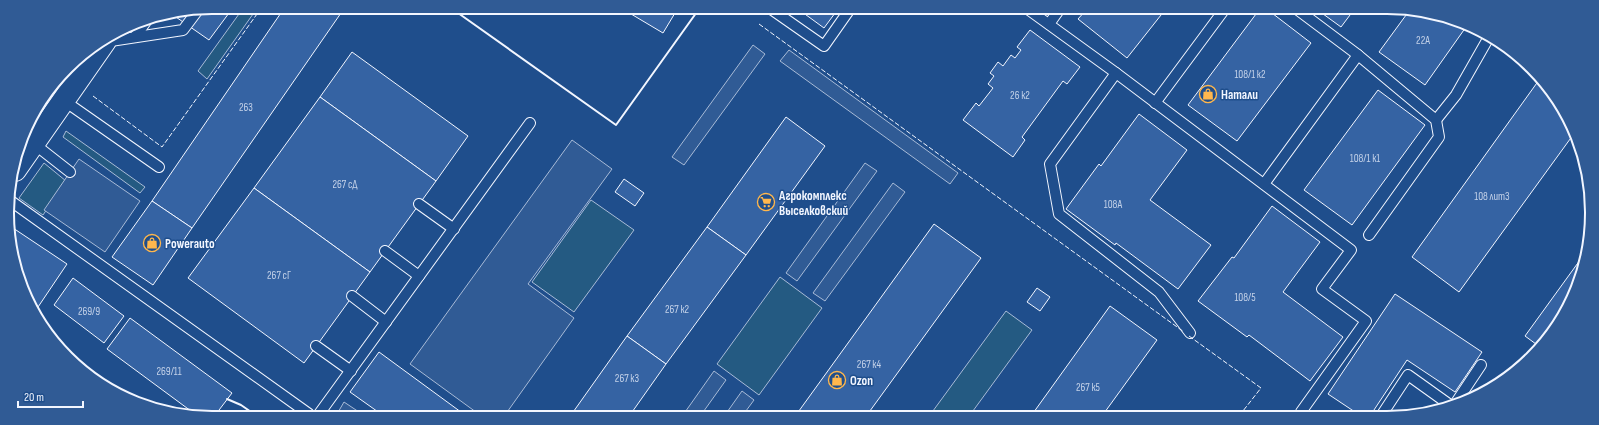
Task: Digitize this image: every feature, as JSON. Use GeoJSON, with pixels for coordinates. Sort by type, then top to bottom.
{"type":"FeatureCollection","features":[{"type":"Feature","properties":{"kind":"main road"},"geometry":{"type":"LineString","coordinates":[[21,161],[99,49]]}},
{"type":"Feature","properties":{"kind":"lane"},"geometry":{"type":"LineString","coordinates":[[778,14],[824,46],[846,14]]}},
{"type":"Feature","properties":{"kind":"lane"},"geometry":{"type":"LineString","coordinates":[[1035,14],[1351,250],[1322,289],[1366,321],[1302,411]]}},
{"type":"Feature","properties":{"kind":"lane"},"geometry":{"type":"LineString","coordinates":[[1049,24],[1056,14]]}},
{"type":"Feature","properties":{"kind":"lane"},"geometry":{"type":"LineString","coordinates":[[1155,102],[1221,14]]}},
{"type":"Feature","properties":{"kind":"lane"},"geometry":{"type":"LineString","coordinates":[[1303,14],[1358,56],[1436,120],[1438,137],[1369,235]]}},
{"type":"Feature","properties":{"kind":"lane"},"geometry":{"type":"LineString","coordinates":[[115,40],[183,30],[194,15]]}},
{"type":"Feature","properties":{"kind":"lane"},"geometry":{"type":"LineString","coordinates":[[135,37],[142,27]]}},
{"type":"Feature","properties":{"kind":"lane"},"geometry":{"type":"LineString","coordinates":[[1436,120],[1456,96],[1487,41]]}},
{"type":"Feature","properties":{"kind":"lane"},"geometry":{"type":"LineString","coordinates":[[1264,184],[1358,56]]}},
{"type":"Feature","properties":{"kind":"lane"},"geometry":{"type":"LineString","coordinates":[[1116,73],[1050,164],[1059,214],[1159,292],[1190,333]]}},
{"type":"Feature","properties":{"kind":"lane"},"geometry":{"type":"LineString","coordinates":[[63,100],[159,167]]}},
{"type":"Feature","properties":{"kind":"lane"},"geometry":{"type":"LineString","coordinates":[[321,411],[530,123]]}},
{"type":"Feature","properties":{"kind":"lane"},"geometry":{"type":"LineString","coordinates":[[33,143],[70,172]]}},
{"type":"Feature","properties":{"kind":"lane"},"geometry":{"type":"LineString","coordinates":[[14,203],[305,411]]}},
{"type":"Feature","properties":{"kind":"lane"},"geometry":{"type":"LineString","coordinates":[[419,204],[454,229]]}},
{"type":"Feature","properties":{"kind":"lane"},"geometry":{"type":"LineString","coordinates":[[384,251],[419,276]]}},
{"type":"Feature","properties":{"kind":"lane"},"geometry":{"type":"LineString","coordinates":[[352,296],[386,322]]}},
{"type":"Feature","properties":{"kind":"lane"},"geometry":{"type":"LineString","coordinates":[[316,346],[351,371]]}},
{"type":"Feature","properties":{"kind":"lane"},"geometry":{"type":"LineString","coordinates":[[1460,397],[1481,365]]}},
{"type":"Feature","properties":{"kind":"lane"},"geometry":{"type":"LineString","coordinates":[[1384,411],[1408,375],[1445,402]]}},
{"type":"Feature","properties":{"kind":"shaded area"},"geometry":{"type":"Polygon","coordinates":[[[239,14],[253,14],[207,79],[198,71],[239,14]]]}},
{"type":"Feature","properties":{"kind":"shaded area"},"geometry":{"type":"Polygon","coordinates":[[[753,45],[765,54],[684,165],[672,157],[753,45]]]}},
{"type":"Feature","properties":{"kind":"shaded area"},"geometry":{"type":"Polygon","coordinates":[[[789,50],[958,173],[950,184],[780,61],[789,50]]]}},
{"type":"Feature","properties":{"kind":"shaded area"},"geometry":{"type":"Polygon","coordinates":[[[66,131],[145,187],[140,193],[63,137],[66,131]]]}},
{"type":"Feature","properties":{"kind":"shaded area"},"geometry":{"type":"Polygon","coordinates":[[[572,140],[612,169],[528,284],[574,318],[508,411],[475,411],[410,364],[572,140]]]}},
{"type":"Feature","properties":{"kind":"shaded area"},"geometry":{"type":"Polygon","coordinates":[[[79,159],[140,201],[105,252],[44,210],[79,159]]]}},
{"type":"Feature","properties":{"kind":"shaded area"},"geometry":{"type":"Polygon","coordinates":[[[44,163],[66,181],[43,215],[19,198],[44,163]]]}},
{"type":"Feature","properties":{"kind":"shaded area"},"geometry":{"type":"Polygon","coordinates":[[[865,163],[877,171],[797,281],[786,273],[865,163]]]}},
{"type":"Feature","properties":{"kind":"shaded area"},"geometry":{"type":"Polygon","coordinates":[[[893,183],[905,192],[825,301],[813,293],[893,183]]]}},
{"type":"Feature","properties":{"kind":"shaded area"},"geometry":{"type":"Polygon","coordinates":[[[591,200],[634,230],[574,312],[532,282],[591,200]]]}},
{"type":"Feature","properties":{"kind":"shaded area"},"geometry":{"type":"Polygon","coordinates":[[[780,277],[822,308],[759,395],[717,364],[780,277]]]}},
{"type":"Feature","properties":{"kind":"shaded area"},"geometry":{"type":"Polygon","coordinates":[[[1006,311],[1032,330],[973,411],[933,411],[1006,311]]]}},
{"type":"Feature","properties":{"kind":"shaded area"},"geometry":{"type":"Polygon","coordinates":[[[714,371],[726,380],[704,411],[686,411],[714,371]]]}},
{"type":"Feature","properties":{"kind":"shaded area"},"geometry":{"type":"Polygon","coordinates":[[[742,391],[754,400],[746,411],[728,411],[742,391]]]}},
{"type":"Feature","properties":{"kind":"shaded area"},"geometry":{"type":"Polygon","coordinates":[[[344,402],[358,411],[339,411],[344,402]]]}},
{"type":"Feature","properties":{"kind":"building"},"geometry":{"type":"Polygon","coordinates":[[[200,14],[228,14],[209,40],[177,18],[200,14]]]}},
{"type":"Feature","properties":{"kind":"building"},"geometry":{"type":"Polygon","coordinates":[[[280,14],[340,14],[192,228],[152,201],[280,14]]]}},
{"type":"Feature","properties":{"kind":"building"},"geometry":{"type":"Polygon","coordinates":[[[631,14],[674,14],[663,33],[631,14]]]}},
{"type":"Feature","properties":{"kind":"building"},"geometry":{"type":"Polygon","coordinates":[[[805,14],[834,14],[824,28],[805,14]]]}},
{"type":"Feature","properties":{"kind":"building"},"geometry":{"type":"Polygon","coordinates":[[[1082,14],[1162,14],[1127,58],[1078,19],[1082,14]]]}},
{"type":"Feature","properties":{"kind":"building"},"geometry":{"type":"Polygon","coordinates":[[[1256,14],[1273,14],[1311,43],[1237,141],[1188,105],[1256,14]]]}},
{"type":"Feature","properties":{"kind":"building"},"geometry":{"type":"Polygon","coordinates":[[[1323,14],[1351,14],[1341,27],[1323,14]]]}},
{"type":"Feature","properties":{"kind":"building"},"geometry":{"type":"Polygon","coordinates":[[[1406,15],[1438,21],[1464,30],[1425,85],[1379,52],[1406,15]]]}},
{"type":"Feature","properties":{"kind":"building"},"geometry":{"type":"Polygon","coordinates":[[[1030,30],[1080,67],[1067,84],[1063,81],[1022,137],[1025,140],[1013,157],[963,120],[976,103],[979,106],[993,88],[988,84],[994,76],[990,73],[998,62],[1003,66],[1011,55],[1015,58],[1021,50],[1017,47],[1030,30]]]}},
{"type":"Feature","properties":{"kind":"building"},"geometry":{"type":"Polygon","coordinates":[[[352,52],[468,136],[436,181],[320,97],[352,52]]]}},
{"type":"Feature","properties":{"kind":"building"},"geometry":{"type":"Polygon","coordinates":[[[1537,83],[1552,102],[1570,138],[1459,292],[1412,257],[1537,83]]]}},
{"type":"Feature","properties":{"kind":"building"},"geometry":{"type":"Polygon","coordinates":[[[1378,90],[1425,125],[1352,225],[1304,190],[1378,90]]]}},
{"type":"Feature","properties":{"kind":"building"},"geometry":{"type":"Polygon","coordinates":[[[320,97],[436,181],[370,272],[254,188],[320,97]]]}},
{"type":"Feature","properties":{"kind":"building"},"geometry":{"type":"Polygon","coordinates":[[[1139,114],[1187,150],[1150,200],[1211,245],[1178,289],[1116,243],[1115,245],[1066,209],[1099,164],[1101,166],[1139,114]]]}},
{"type":"Feature","properties":{"kind":"building"},"geometry":{"type":"Polygon","coordinates":[[[786,117],[825,146],[746,255],[707,227],[786,117]]]}},
{"type":"Feature","properties":{"kind":"building"},"geometry":{"type":"Polygon","coordinates":[[[624,179],[644,193],[635,206],[615,192],[624,179]]]}},
{"type":"Feature","properties":{"kind":"building"},"geometry":{"type":"Polygon","coordinates":[[[254,188],[370,272],[304,363],[188,278],[254,188]]]}},
{"type":"Feature","properties":{"kind":"building","name":"Powerauto"},"geometry":{"type":"Polygon","coordinates":[[[152,201],[192,228],[153,285],[112,257],[152,201]]]}},
{"type":"Feature","properties":{"kind":"building"},"geometry":{"type":"Polygon","coordinates":[[[1272,206],[1320,242],[1283,292],[1343,337],[1310,381],[1249,335],[1247,337],[1198,301],[1232,257],[1234,258],[1272,206]]]}},
{"type":"Feature","properties":{"kind":"building"},"geometry":{"type":"Polygon","coordinates":[[[934,224],[981,258],[870,411],[799,411],[934,224]]]}},
{"type":"Feature","properties":{"kind":"building"},"geometry":{"type":"Polygon","coordinates":[[[707,227],[746,255],[666,364],[627,336],[707,227]]]}},
{"type":"Feature","properties":{"kind":"building"},"geometry":{"type":"Polygon","coordinates":[[[15,229],[67,264],[38,307],[29,288],[21,264],[15,229]]]}},
{"type":"Feature","properties":{"kind":"building"},"geometry":{"type":"Polygon","coordinates":[[[1578,262],[1565,300],[1552,323],[1535,344],[1525,336],[1578,262]]]}},
{"type":"Feature","properties":{"kind":"building"},"geometry":{"type":"Polygon","coordinates":[[[73,278],[124,316],[104,343],[54,305],[73,278]]]}},
{"type":"Feature","properties":{"kind":"building"},"geometry":{"type":"Polygon","coordinates":[[[1037,288],[1050,297],[1040,311],[1027,302],[1037,288]]]}},
{"type":"Feature","properties":{"kind":"building"},"geometry":{"type":"Polygon","coordinates":[[[1395,294],[1482,352],[1455,392],[1407,360],[1373,411],[1354,411],[1328,394],[1395,294]]]}},
{"type":"Feature","properties":{"kind":"building"},"geometry":{"type":"Polygon","coordinates":[[[1110,306],[1157,340],[1106,411],[1035,411],[1110,306]]]}},
{"type":"Feature","properties":{"kind":"building"},"geometry":{"type":"Polygon","coordinates":[[[130,318],[232,393],[218,411],[189,409],[107,349],[130,318]]]}},
{"type":"Feature","properties":{"kind":"building"},"geometry":{"type":"Polygon","coordinates":[[[627,336],[666,364],[633,411],[574,411],[627,336]]]}},
{"type":"Feature","properties":{"kind":"building"},"geometry":{"type":"Polygon","coordinates":[[[379,352],[460,411],[377,411],[350,392],[379,352]]]}},
{"type":"Feature","properties":{"kind":"fence"},"geometry":{"type":"LineString","coordinates":[[93,96],[162,147],[257,14]]}},
{"type":"Feature","properties":{"kind":"fence"},"geometry":{"type":"LineString","coordinates":[[759,24],[1184,332]]}},
{"type":"Feature","properties":{"kind":"fence"},"geometry":{"type":"LineString","coordinates":[[1189,336],[1261,388],[1243,411]]}},
{"type":"Feature","properties":{"kind":"wall"},"geometry":{"type":"LineString","coordinates":[[459,14],[616,125],[695,14]]}},
{"type":"Feature","properties":{"kind":"wall"},"geometry":{"type":"LineString","coordinates":[[227,399],[241,405],[250,411]]}},
{"type":"Feature","properties":{"kind":"place","name":"Натали"},"geometry":{"type":"Point","coordinates":[1208,94]}},
{"type":"Feature","properties":{"kind":"place","name":"Агрокомплекс Выселковский"},"geometry":{"type":"Point","coordinates":[766,202]}},
{"type":"Feature","properties":{"kind":"place","name":"Powerauto"},"geometry":{"type":"Point","coordinates":[152,243]}},
{"type":"Feature","properties":{"kind":"place","name":"Ozon"},"geometry":{"type":"Point","coordinates":[837,380]}}]}
